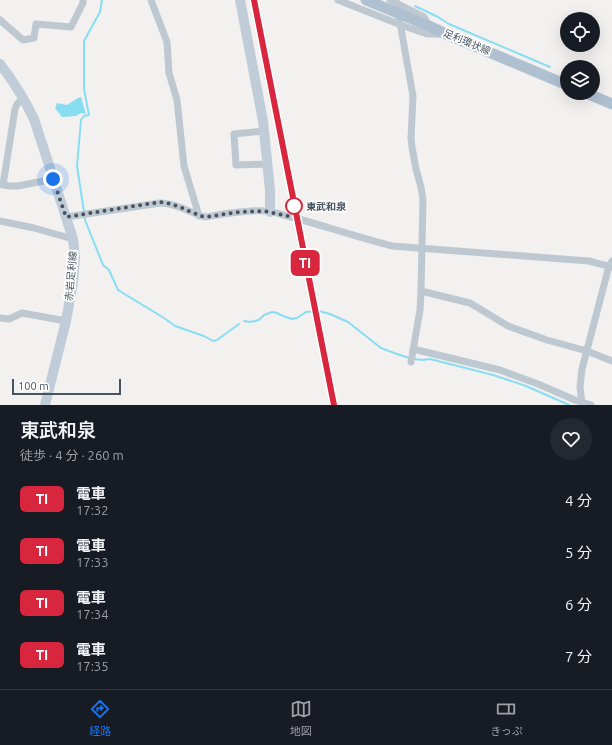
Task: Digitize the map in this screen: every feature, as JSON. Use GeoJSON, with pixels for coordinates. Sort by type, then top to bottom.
{"type":"FeatureCollection","features":[{"type":"Feature","properties":{"kind":"main road"},"geometry":{"type":"LineString","coordinates":[[240,0],[261,106],[270,212]]}},
{"type":"Feature","properties":{"kind":"main road","name":"足利環状線"},"geometry":{"type":"LineString","coordinates":[[366,0],[395,4],[429,26],[560,82]]}},
{"type":"Feature","properties":{"kind":"main road","name":"赤岩足利線"},"geometry":{"type":"LineString","coordinates":[[0,64],[24,98],[34,119],[73,239],[75,257],[73,282],[66,321],[45,405]]}},
{"type":"Feature","properties":{"kind":"main road"},"geometry":{"type":"LineString","coordinates":[[600,99],[612,104]]}},
{"type":"Feature","properties":{"kind":"street"},"geometry":{"type":"LineString","coordinates":[[0,20],[23,40],[34,38],[36,24],[71,27],[83,3],[83,0]]}},
{"type":"Feature","properties":{"kind":"street"},"geometry":{"type":"LineString","coordinates":[[151,0],[166,42],[170,73],[177,100],[184,166],[199,216]]}},
{"type":"Feature","properties":{"kind":"street"},"geometry":{"type":"LineString","coordinates":[[338,0],[427,34],[446,34]]}},
{"type":"Feature","properties":{"kind":"street"},"geometry":{"type":"LineString","coordinates":[[395,4],[401,25],[413,96],[411,138],[423,200],[420,310],[411,361]]}},
{"type":"Feature","properties":{"kind":"street"},"geometry":{"type":"LineString","coordinates":[[24,98],[17,104],[15,109],[1,184],[18,186],[53,179]]}},
{"type":"Feature","properties":{"kind":"street"},"geometry":{"type":"LineString","coordinates":[[264,131],[234,134],[236,165],[267,164]]}},
{"type":"Feature","properties":{"kind":"street"},"geometry":{"type":"LineString","coordinates":[[66,217],[160,202],[176,205],[199,216],[205,217],[264,211],[308,221],[380,243],[405,247],[588,260],[611,265],[580,378],[582,404]]}},
{"type":"Feature","properties":{"kind":"street"},"geometry":{"type":"LineString","coordinates":[[0,221],[34,228],[73,239]]}},
{"type":"Feature","properties":{"kind":"street"},"geometry":{"type":"LineString","coordinates":[[421,292],[470,304],[508,326],[547,340],[587,351],[612,361]]}},
{"type":"Feature","properties":{"kind":"street"},"geometry":{"type":"LineString","coordinates":[[0,318],[9,320],[22,313],[66,321]]}},
{"type":"Feature","properties":{"kind":"street"},"geometry":{"type":"LineString","coordinates":[[413,350],[500,370],[526,379],[582,404],[591,405]]}},
{"type":"Feature","properties":{"kind":"water"},"geometry":{"type":"Polygon","coordinates":[[[81,97],[86,114],[81,113],[76,116],[62,117],[55,108],[57,103],[67,105],[81,97]]]}},
{"type":"Feature","properties":{"kind":"waterway"},"geometry":{"type":"LineString","coordinates":[[84,212],[77,166],[81,120],[84,116],[89,115],[84,89],[84,41],[100,12],[102,0]]}},
{"type":"Feature","properties":{"kind":"waterway"},"geometry":{"type":"LineString","coordinates":[[415,6],[449,24],[550,67]]}},
{"type":"Feature","properties":{"kind":"waterway"},"geometry":{"type":"LineString","coordinates":[[85,217],[103,265],[109,270],[118,290],[175,326],[204,336],[213,341],[217,340],[239,324]]}},
{"type":"Feature","properties":{"kind":"waterway"},"geometry":{"type":"LineString","coordinates":[[244,321],[250,322],[259,320],[264,315],[272,312],[292,319],[297,318],[306,312],[319,311],[348,322],[381,348],[409,358]]}},
{"type":"Feature","properties":{"kind":"waterway"},"geometry":{"type":"LineString","coordinates":[[414,359],[430,359],[493,375],[526,386],[569,405]]}},
{"type":"Feature","properties":{"kind":"railway"},"geometry":{"type":"LineString","coordinates":[[254,0],[334,405]]}},
{"type":"Feature","properties":{"kind":"train","name":"TI"},"geometry":{"type":"LineString","coordinates":[[254,0],[334,405]]}},
{"type":"Feature","properties":{"kind":"place","name":"東武和泉"},"geometry":{"type":"Point","coordinates":[294,206]}},
{"type":"Feature","properties":{"kind":"route"},"geometry":{"type":"LineString","coordinates":[[53,179],[66,217],[160,202],[176,205],[199,216],[205,217],[240,212],[264,211],[288,216],[294,206]]}}]}
